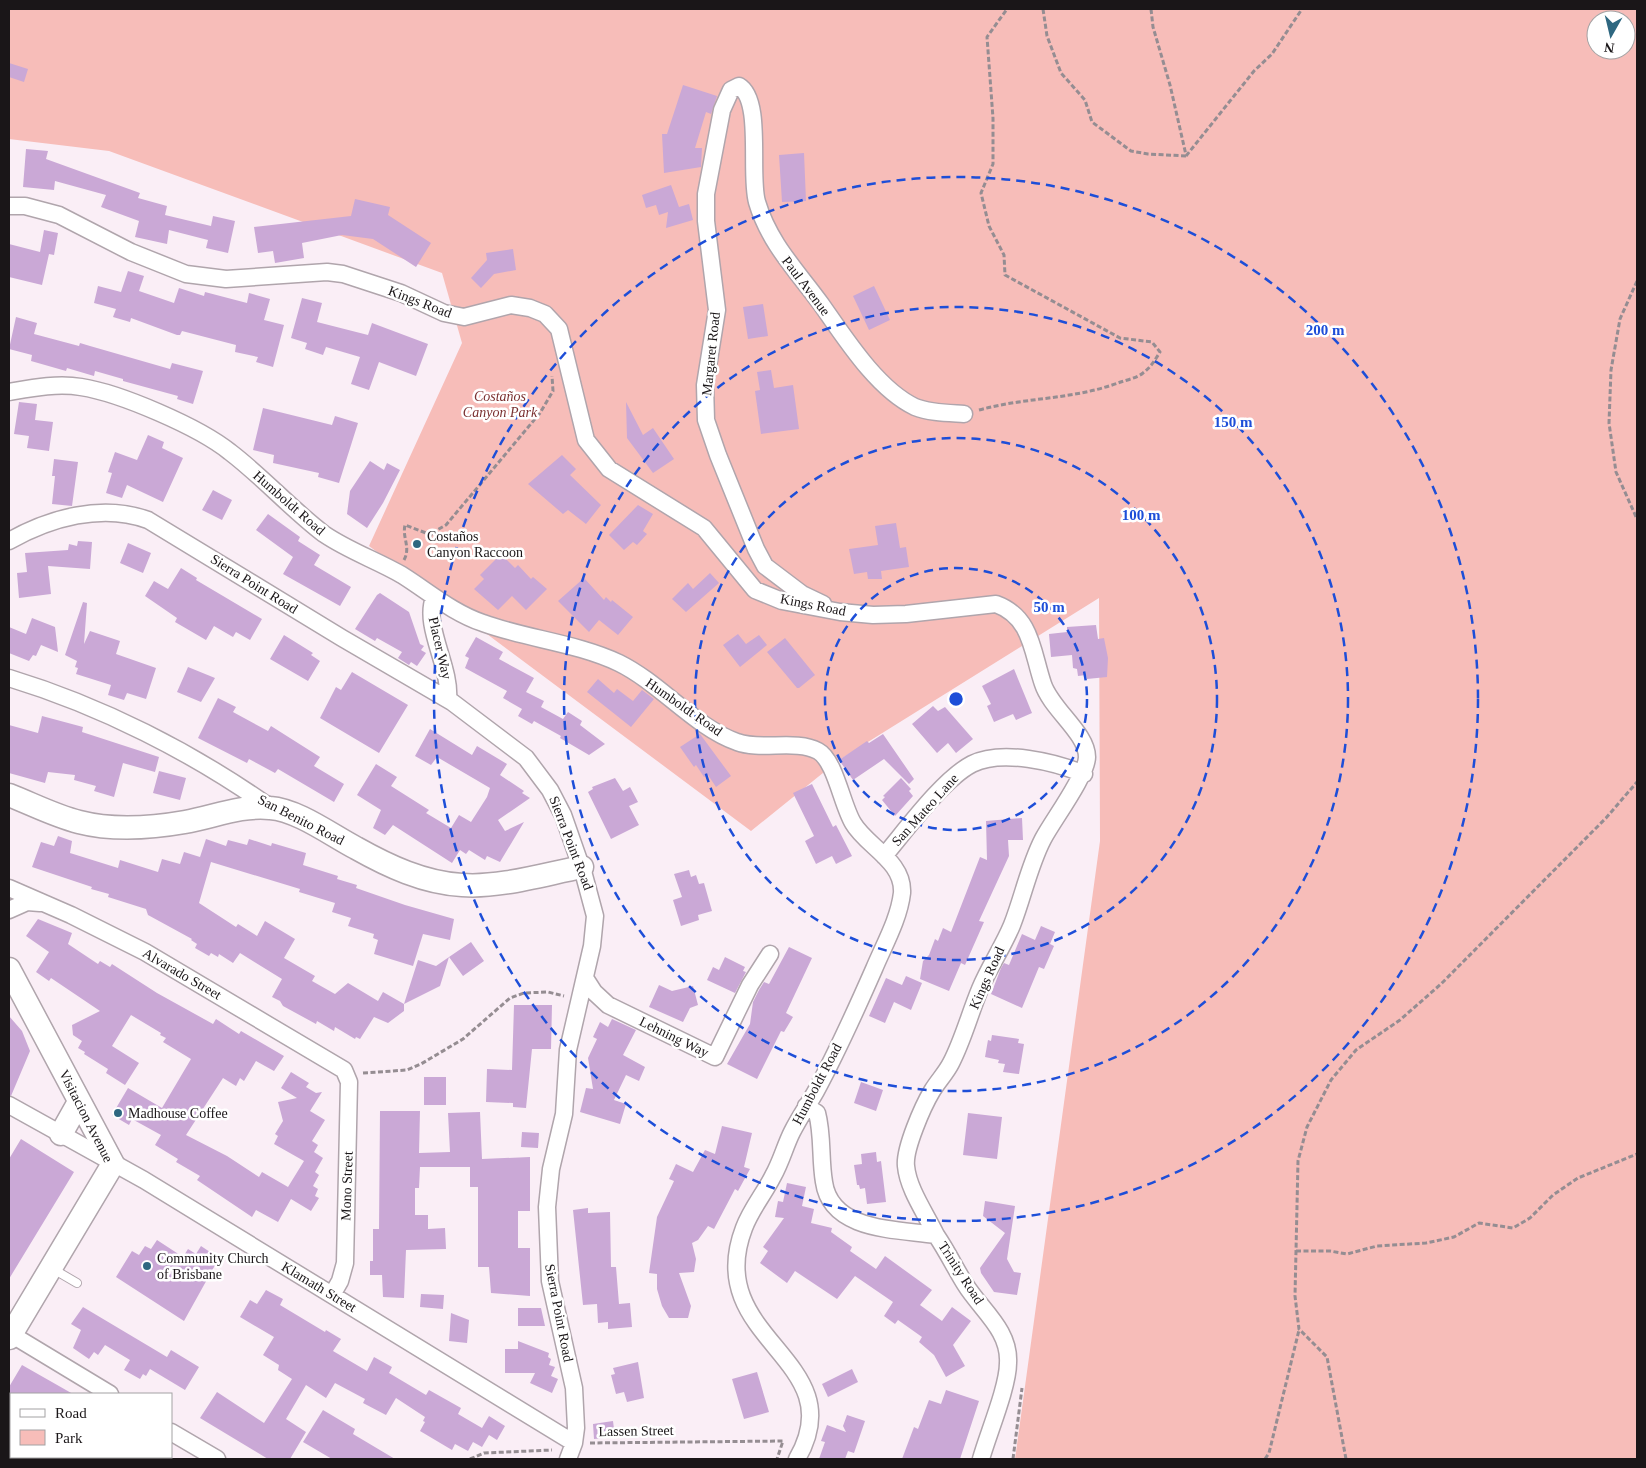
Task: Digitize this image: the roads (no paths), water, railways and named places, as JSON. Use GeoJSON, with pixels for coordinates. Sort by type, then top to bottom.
{"type":"FeatureCollection","features":[{"type":"Feature","properties":{"kind":"street","name":"Margaret Road"},"geometry":{"type":"LineString","coordinates":[[744,89],[739,86],[731,90],[722,110],[706,194],[706,214],[717,310],[705,385],[706,420],[756,549],[765,566],[802,594],[840,612]]}},
{"type":"Feature","properties":{"kind":"street","name":"Paul Avenue"},"geometry":{"type":"LineString","coordinates":[[744,89],[752,107],[753,178],[756,201],[764,223],[784,258],[820,302],[848,344],[869,369],[886,385],[914,406],[926,410],[964,414]]}},
{"type":"Feature","properties":{"kind":"street","name":"Kings Road"},"geometry":{"type":"LineString","coordinates":[[9,206],[25,206],[59,215],[131,252],[186,274],[226,279],[327,272],[343,274],[401,294],[444,313],[464,317],[511,305],[530,308],[545,314],[559,329],[586,440],[609,469],[704,528],[755,590],[782,601],[840,612],[906,614],[996,604],[1010,609],[1032,639],[1043,685],[1053,706],[1083,740],[1087,756],[1084,774],[1067,798],[1042,841],[1023,887],[1012,925],[981,988],[951,1064],[932,1092],[910,1144],[906,1165],[912,1187],[936,1235]]}},
{"type":"Feature","properties":{"kind":"street","name":"Humboldt Road"},"geometry":{"type":"LineString","coordinates":[[9,392],[58,385],[81,387],[123,399],[180,423],[228,450],[324,534],[339,544],[398,573],[434,598],[483,624],[573,647],[620,664],[715,730],[738,742],[801,747],[820,752],[829,764],[854,826],[890,861],[902,885],[897,912],[859,1002],[806,1106],[773,1177],[748,1217],[740,1240],[736,1261],[737,1283],[745,1307],[801,1380],[810,1406],[810,1430],[797,1459]]}},
{"type":"Feature","properties":{"kind":"street","name":"Sierra Point Road"},"geometry":{"type":"LineString","coordinates":[[9,541],[37,527],[78,515],[118,513],[137,516],[158,526],[342,638],[448,699],[517,750],[542,778],[560,808],[582,867],[595,916],[592,946],[568,1050],[564,1114],[548,1188],[547,1226],[550,1281],[574,1388],[574,1443],[568,1459]]}},
{"type":"Feature","properties":{"kind":"street","name":"Placer Way"},"geometry":{"type":"LineString","coordinates":[[434,598],[431,611],[448,676],[448,699]]}},
{"type":"Feature","properties":{"kind":"street","name":"San Benito Road"},"geometry":{"type":"LineString","coordinates":[[9,678],[70,700],[170,746],[218,772],[271,808],[318,827],[390,866],[462,886],[488,884],[582,867]]}},
{"type":"Feature","properties":{"kind":"street","name":"San Mateo Lane"},"geometry":{"type":"LineString","coordinates":[[884,856],[948,784],[972,764],[990,759],[1027,759],[1056,764],[1084,774]]}},
{"type":"Feature","properties":{"kind":"street"},"geometry":{"type":"LineString","coordinates":[[9,795],[79,822],[127,828],[167,825],[240,808],[271,808]]}},
{"type":"Feature","properties":{"kind":"street","name":"Alvarado Street"},"geometry":{"type":"LineString","coordinates":[[9,888],[145,952],[312,1052],[336,1064],[347,1074]]}},
{"type":"Feature","properties":{"kind":"street"},"geometry":{"type":"LineString","coordinates":[[9,910],[27,902],[47,905]]}},
{"type":"Feature","properties":{"kind":"street","name":"Lehning Way"},"geometry":{"type":"LineString","coordinates":[[585,978],[594,992],[608,1005],[715,1057],[750,985],[770,954]]}},
{"type":"Feature","properties":{"kind":"street","name":"Visitacion Avenue"},"geometry":{"type":"LineString","coordinates":[[9,969],[114,1164],[10,1335]]}},
{"type":"Feature","properties":{"kind":"street"},"geometry":{"type":"LineString","coordinates":[[575,1021],[590,1009],[608,1005]]}},
{"type":"Feature","properties":{"kind":"street","name":"Mono Street"},"geometry":{"type":"LineString","coordinates":[[332,1295],[340,1281],[345,1263],[349,1108],[349,1082],[347,1074]]}},
{"type":"Feature","properties":{"kind":"street"},"geometry":{"type":"LineString","coordinates":[[61,1134],[79,1102]]}},
{"type":"Feature","properties":{"kind":"street","name":"Klamath Street"},"geometry":{"type":"LineString","coordinates":[[9,1105],[144,1180],[574,1443]]}},
{"type":"Feature","properties":{"kind":"street","name":"Trinity Road"},"geometry":{"type":"LineString","coordinates":[[806,1106],[818,1113],[821,1126],[824,1184],[839,1211],[862,1224],[936,1235],[949,1253],[965,1285],[994,1322],[1007,1346],[1008,1365],[1006,1375],[981,1459]]}},
{"type":"Feature","properties":{"kind":"street"},"geometry":{"type":"LineString","coordinates":[[10,1335],[108,1393]]}},
{"type":"Feature","properties":{"kind":"street"},"geometry":{"type":"LineString","coordinates":[[172,1433],[217,1459]]}},
{"type":"Feature","properties":{"kind":"lane"},"geometry":{"type":"LineString","coordinates":[[52,1268],[77,1283]]}},
{"type":"Feature","properties":{"kind":"place","name":"Costaños Canyon Raccoon"},"geometry":{"type":"Point","coordinates":[417,544]}},
{"type":"Feature","properties":{"kind":"place","name":"Madhouse Coffee"},"geometry":{"type":"Point","coordinates":[118,1113]}},
{"type":"Feature","properties":{"kind":"place","name":"Community Church of Brisbane"},"geometry":{"type":"Point","coordinates":[147,1266]}},
{"type":"Feature","properties":{"kind":"park label","name":"Costaños Canyon Park"},"geometry":{"type":"Point","coordinates":[500,404]}}]}
